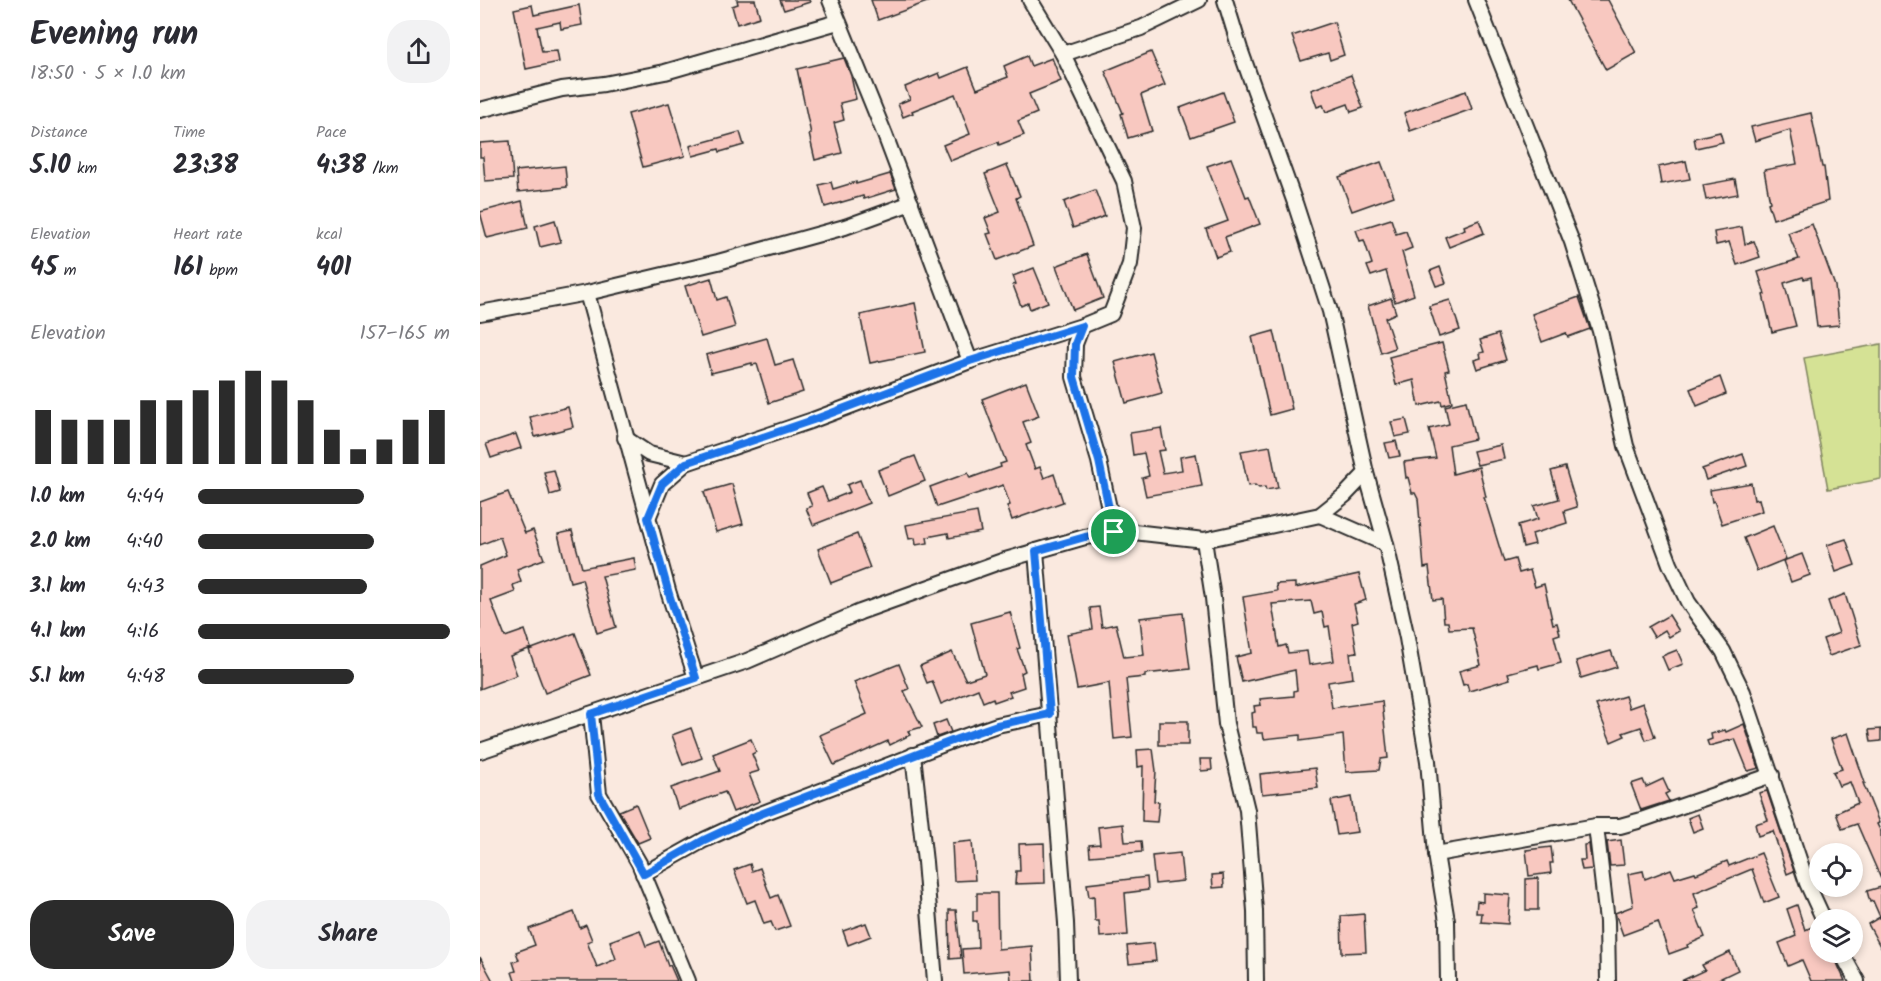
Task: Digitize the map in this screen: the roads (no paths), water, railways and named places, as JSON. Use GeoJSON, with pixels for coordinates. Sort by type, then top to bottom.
{"type":"FeatureCollection","features":[{"type":"Feature","properties":{"kind":"street"},"geometry":{"type":"LineString","coordinates":[[830,0],[911,203],[970,361]]}},
{"type":"Feature","properties":{"kind":"street"},"geometry":{"type":"LineString","coordinates":[[648,518],[662,484],[686,463],[813,420],[970,361],[1082,326],[1111,314],[1130,264],[1134,228],[1124,181],[1063,54],[1030,0]]}},
{"type":"Feature","properties":{"kind":"street"},"geometry":{"type":"LineString","coordinates":[[1063,54],[1141,28],[1199,0]]}},
{"type":"Feature","properties":{"kind":"street"},"geometry":{"type":"LineString","coordinates":[[1225,0],[1295,203],[1329,311],[1366,473],[1386,544],[1407,638],[1428,761],[1436,854],[1446,921],[1448,981]]}},
{"type":"Feature","properties":{"kind":"street"},"geometry":{"type":"LineString","coordinates":[[1476,0],[1572,242],[1600,331],[1626,446],[1670,564],[1688,602],[1723,651],[1743,692],[1807,883],[1819,909]]}},
{"type":"Feature","properties":{"kind":"street"},"geometry":{"type":"LineString","coordinates":[[480,110],[562,89],[604,84],[665,72],[838,22]]}},
{"type":"Feature","properties":{"kind":"street"},"geometry":{"type":"LineString","coordinates":[[480,313],[587,292],[718,261],[845,227],[911,203]]}},
{"type":"Feature","properties":{"kind":"street"},"geometry":{"type":"LineString","coordinates":[[587,292],[669,594],[696,678]]}},
{"type":"Feature","properties":{"kind":"street"},"geometry":{"type":"LineString","coordinates":[[1082,326],[1075,344],[1074,377],[1099,461],[1114,532]]}},
{"type":"Feature","properties":{"kind":"street"},"geometry":{"type":"LineString","coordinates":[[625,438],[649,454],[686,463]]}},
{"type":"Feature","properties":{"kind":"street"},"geometry":{"type":"LineString","coordinates":[[480,751],[747,661],[860,612],[1002,561],[1085,537],[1125,531],[1204,540],[1320,515],[1345,495],[1366,473]]}},
{"type":"Feature","properties":{"kind":"street"},"geometry":{"type":"LineString","coordinates":[[1320,515],[1386,544]]}},
{"type":"Feature","properties":{"kind":"street"},"geometry":{"type":"LineString","coordinates":[[1204,540],[1213,598],[1226,724],[1246,810],[1255,911],[1256,981]]}},
{"type":"Feature","properties":{"kind":"street"},"geometry":{"type":"LineString","coordinates":[[1036,551],[1066,923],[1068,981]]}},
{"type":"Feature","properties":{"kind":"street"},"geometry":{"type":"LineString","coordinates":[[591,714],[599,794],[644,874],[688,981]]}},
{"type":"Feature","properties":{"kind":"street"},"geometry":{"type":"LineString","coordinates":[[644,874],[704,840],[758,815],[997,725],[1050,714]]}},
{"type":"Feature","properties":{"kind":"street"},"geometry":{"type":"LineString","coordinates":[[913,755],[935,981]]}},
{"type":"Feature","properties":{"kind":"street"},"geometry":{"type":"LineString","coordinates":[[1436,854],[1596,826],[1620,826],[1772,775]]}},
{"type":"Feature","properties":{"kind":"street"},"geometry":{"type":"LineString","coordinates":[[1596,826],[1607,921],[1608,981]]}},
{"type":"Feature","properties":{"kind":"street"},"geometry":{"type":"LineString","coordinates":[[1847,963],[1857,981]]}}]}
